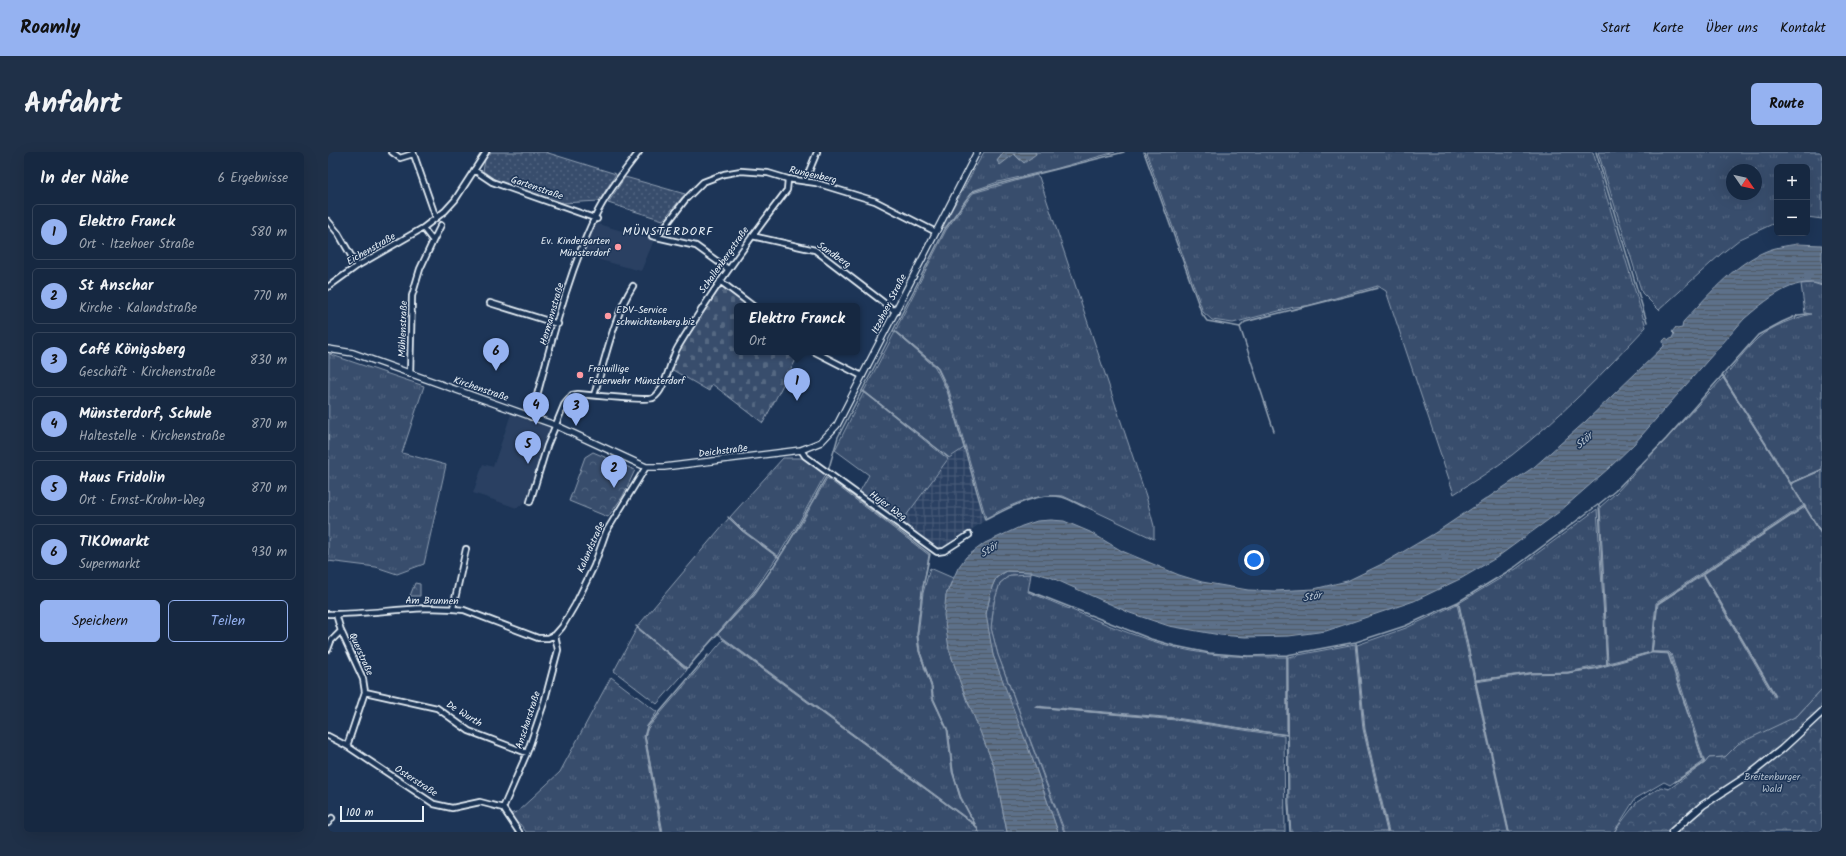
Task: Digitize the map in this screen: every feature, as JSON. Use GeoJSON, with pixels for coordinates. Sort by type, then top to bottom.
{"type":"FeatureCollection","features":[{"type":"Feature","properties":{"kind":"main road"},"geometry":{"type":"LineString","coordinates":[[1672,832],[1703,805],[1745,778],[1782,749],[1822,712]]}},
{"type":"Feature","properties":{"kind":"street"},"geometry":{"type":"LineString","coordinates":[[392,152],[400,158],[413,153],[436,218]]}},
{"type":"Feature","properties":{"kind":"street"},"geometry":{"type":"LineString","coordinates":[[433,241],[423,228],[456,200],[486,152]]}},
{"type":"Feature","properties":{"kind":"street","name":"Hermannstraße"},"geometry":{"type":"LineString","coordinates":[[531,416],[573,274],[596,218],[620,176],[639,152]]}},
{"type":"Feature","properties":{"kind":"street"},"geometry":{"type":"LineString","coordinates":[[805,181],[817,152]]}},
{"type":"Feature","properties":{"kind":"street","name":"Itzehoer Straße"},"geometry":{"type":"LineString","coordinates":[[801,450],[821,442],[829,435],[840,419],[977,152]]}},
{"type":"Feature","properties":{"kind":"street","name":"Gartenstraße"},"geometry":{"type":"LineString","coordinates":[[474,170],[492,182],[596,218]]}},
{"type":"Feature","properties":{"kind":"street","name":"Rungenberg"},"geometry":{"type":"LineString","coordinates":[[657,237],[685,200],[703,182],[724,174],[741,171],[768,173],[788,179],[816,183],[875,201],[936,232]]}},
{"type":"Feature","properties":{"kind":"street","name":"Schallenbergstraße"},"geometry":{"type":"LineString","coordinates":[[555,425],[564,405],[572,395],[594,395],[650,400],[661,392],[672,357],[728,269],[787,190],[788,179]]}},
{"type":"Feature","properties":{"kind":"street"},"geometry":{"type":"LineString","coordinates":[[328,221],[330,227],[350,252],[357,266]]}},
{"type":"Feature","properties":{"kind":"street","name":"Mühlenstraße"},"geometry":{"type":"LineString","coordinates":[[410,374],[412,304],[420,269],[441,225]]}},
{"type":"Feature","properties":{"kind":"street","name":"Eichenstraße"},"geometry":{"type":"LineString","coordinates":[[328,286],[357,266],[423,228]]}},
{"type":"Feature","properties":{"kind":"street"},"geometry":{"type":"LineString","coordinates":[[652,236],[696,246],[728,269]]}},
{"type":"Feature","properties":{"kind":"street","name":"Sandberg"},"geometry":{"type":"LineString","coordinates":[[752,236],[815,250],[896,312]]}},
{"type":"Feature","properties":{"kind":"street"},"geometry":{"type":"LineString","coordinates":[[720,281],[749,303]]}},
{"type":"Feature","properties":{"kind":"street"},"geometry":{"type":"LineString","coordinates":[[594,395],[612,336],[627,295],[633,286]]}},
{"type":"Feature","properties":{"kind":"street"},"geometry":{"type":"LineString","coordinates":[[490,303],[558,324]]}},
{"type":"Feature","properties":{"kind":"street","name":"Kirchenstraße"},"geometry":{"type":"LineString","coordinates":[[328,350],[353,353],[531,416],[555,425],[646,468]]}},
{"type":"Feature","properties":{"kind":"street"},"geometry":{"type":"LineString","coordinates":[[821,355],[862,376]]}},
{"type":"Feature","properties":{"kind":"street"},"geometry":{"type":"LineString","coordinates":[[530,502],[555,425]]}},
{"type":"Feature","properties":{"kind":"street","name":"Deichstraße"},"geometry":{"type":"LineString","coordinates":[[646,468],[801,450]]}},
{"type":"Feature","properties":{"kind":"street","name":"Hujer Weg"},"geometry":{"type":"LineString","coordinates":[[801,450],[805,456],[937,552],[944,551],[969,535]]}},
{"type":"Feature","properties":{"kind":"street","name":"Kalandstraße"},"geometry":{"type":"LineString","coordinates":[[555,635],[562,627],[575,606],[594,566],[606,532],[646,468]]}},
{"type":"Feature","properties":{"kind":"street"},"geometry":{"type":"LineString","coordinates":[[453,608],[466,549]]}},
{"type":"Feature","properties":{"kind":"street","name":"Am Brunnen"},"geometry":{"type":"LineString","coordinates":[[328,614],[424,608],[453,608],[464,610],[538,638],[548,638],[555,635]]}},
{"type":"Feature","properties":{"kind":"street","name":"Querstraße"},"geometry":{"type":"LineString","coordinates":[[336,614],[341,631],[363,679],[365,692],[347,746]]}},
{"type":"Feature","properties":{"kind":"street"},"geometry":{"type":"LineString","coordinates":[[328,649],[331,641],[341,631]]}},
{"type":"Feature","properties":{"kind":"street","name":"Anscharstraße"},"geometry":{"type":"LineString","coordinates":[[502,808],[527,753],[544,703],[558,650],[555,635]]}},
{"type":"Feature","properties":{"kind":"street","name":"De Wurth"},"geometry":{"type":"LineString","coordinates":[[365,692],[437,708],[469,731],[527,753]]}},
{"type":"Feature","properties":{"kind":"street","name":"Osterstraße"},"geometry":{"type":"LineString","coordinates":[[328,736],[347,746],[434,804],[452,808],[480,802],[502,808]]}},
{"type":"Feature","properties":{"kind":"street"},"geometry":{"type":"LineString","coordinates":[[502,808],[519,832]]}},
{"type":"Feature","properties":{"kind":"street"},"geometry":{"type":"LineString","coordinates":[[328,823],[332,818]]}},
{"type":"Feature","properties":{"kind":"shaded area","name":"Ev. Kindergarten Münsterdorf"},"geometry":{"type":"Polygon","coordinates":[[[594,223],[654,240],[641,271],[582,255],[594,223]]]}},
{"type":"Feature","properties":{"kind":"shaded area"},"geometry":{"type":"Polygon","coordinates":[[[511,414],[551,428],[526,501],[517,508],[473,493],[483,464],[493,467],[511,414]]]}},
{"type":"Feature","properties":{"kind":"shaded area"},"geometry":{"type":"Polygon","coordinates":[[[964,448],[984,521],[964,535],[959,535],[945,549],[938,551],[900,524],[948,459],[964,448]]]}},
{"type":"Feature","properties":{"kind":"green space"},"geometry":{"type":"Polygon","coordinates":[[[491,152],[545,152],[616,174],[599,201],[563,203],[497,181],[483,171],[485,160],[491,152]]]}},
{"type":"Feature","properties":{"kind":"green space"},"geometry":{"type":"Polygon","coordinates":[[[984,152],[1004,152],[997,161],[1014,154],[1020,160],[1036,154],[1035,152],[1115,152],[1055,169],[998,182],[972,191],[945,228],[942,227],[984,152]]]}},
{"type":"Feature","properties":{"kind":"green space"},"geometry":{"type":"Polygon","coordinates":[[[1146,152],[1593,152],[1646,327],[1565,410],[1548,425],[1505,460],[1454,494],[1386,291],[1378,286],[1307,306],[1294,307],[1233,323],[1212,320],[1203,312],[1146,152]]]}},
{"type":"Feature","properties":{"kind":"green space"},"geometry":{"type":"Polygon","coordinates":[[[1598,152],[1822,152],[1822,219],[1810,217],[1810,164],[1774,164],[1774,223],[1740,239],[1721,254],[1659,310],[1642,293],[1598,152]]]}},
{"type":"Feature","properties":{"kind":"green space"},"geometry":{"type":"Polygon","coordinates":[[[1036,175],[1039,177],[1146,496],[1154,526],[1154,539],[1063,496],[1032,498],[1005,508],[986,518],[949,390],[937,366],[895,331],[946,230],[973,193],[1036,175]]]}},
{"type":"Feature","properties":{"kind":"green space"},"geometry":{"type":"Polygon","coordinates":[[[625,177],[685,194],[663,220],[608,203],[625,177]]]}},
{"type":"Feature","properties":{"kind":"green space"},"geometry":{"type":"Polygon","coordinates":[[[1813,283],[1822,286],[1822,469],[1791,483],[1724,377],[1749,347],[1763,334],[1783,323],[1811,314],[1805,313],[1801,284],[1813,283]]]}},
{"type":"Feature","properties":{"kind":"green space"},"geometry":{"type":"Polygon","coordinates":[[[721,286],[744,303],[734,303],[734,355],[798,355],[763,423],[712,384],[709,391],[671,369],[675,356],[721,286]]]}},
{"type":"Feature","properties":{"kind":"green space"},"geometry":{"type":"Polygon","coordinates":[[[895,332],[935,367],[947,391],[964,448],[949,458],[864,391],[895,332]]]}},
{"type":"Feature","properties":{"kind":"green space"},"geometry":{"type":"Polygon","coordinates":[[[329,354],[424,386],[402,453],[446,465],[424,564],[397,574],[376,567],[328,561],[329,354]]]}},
{"type":"Feature","properties":{"kind":"green space"},"geometry":{"type":"Polygon","coordinates":[[[1723,378],[1804,505],[1656,603],[1651,652],[1608,663],[1600,507],[1616,493],[1723,378]]]}},
{"type":"Feature","properties":{"kind":"green space"},"geometry":{"type":"Polygon","coordinates":[[[864,392],[948,459],[900,524],[859,493],[869,475],[835,450],[864,392]]]}},
{"type":"Feature","properties":{"kind":"green space"},"geometry":{"type":"Polygon","coordinates":[[[593,452],[635,470],[623,496],[608,517],[569,501],[585,457],[593,452]]]}},
{"type":"Feature","properties":{"kind":"green space"},"geometry":{"type":"Polygon","coordinates":[[[783,458],[805,458],[826,473],[778,556],[743,530],[730,517],[783,458]]]}},
{"type":"Feature","properties":{"kind":"green space"},"geometry":{"type":"Polygon","coordinates":[[[1822,470],[1822,533],[1791,484],[1822,470]]]}},
{"type":"Feature","properties":{"kind":"green space"},"geometry":{"type":"Polygon","coordinates":[[[827,478],[929,555],[922,592],[917,635],[919,651],[931,687],[932,698],[947,730],[952,772],[960,797],[976,825],[718,634],[755,594],[801,524],[827,478]]]}},
{"type":"Feature","properties":{"kind":"green space"},"geometry":{"type":"Polygon","coordinates":[[[1805,507],[1822,536],[1822,689],[1797,716],[1732,751],[1725,757],[1709,758],[1705,763],[1671,654],[1669,652],[1652,652],[1658,604],[1703,575],[1774,697],[1776,696],[1704,574],[1805,507]]]}},
{"type":"Feature","properties":{"kind":"green space"},"geometry":{"type":"Polygon","coordinates":[[[1597,509],[1607,664],[1568,672],[1531,673],[1475,680],[1459,603],[1516,569],[1597,509]]]}},
{"type":"Feature","properties":{"kind":"green space"},"geometry":{"type":"Polygon","coordinates":[[[729,518],[742,531],[777,557],[753,592],[687,668],[637,627],[729,518]]]}},
{"type":"Feature","properties":{"kind":"green space"},"geometry":{"type":"Polygon","coordinates":[[[930,568],[953,578],[946,595],[949,649],[967,702],[972,710],[994,766],[1007,832],[979,832],[961,797],[953,772],[948,731],[933,698],[932,687],[920,651],[918,635],[923,593],[930,568]]]}},
{"type":"Feature","properties":{"kind":"green space"},"geometry":{"type":"Polygon","coordinates":[[[1007,571],[1032,572],[1031,574],[1010,575],[1000,583],[994,602],[991,628],[998,655],[1064,832],[1058,832],[1035,766],[1002,684],[987,628],[986,614],[992,587],[996,578],[1007,571]]]}},
{"type":"Feature","properties":{"kind":"green space"},"geometry":{"type":"Polygon","coordinates":[[[1031,574],[1028,592],[1140,637],[1187,650],[1210,654],[1287,657],[1287,735],[1176,718],[1035,706],[1176,720],[1284,736],[1285,832],[1065,832],[998,655],[991,628],[994,602],[1000,583],[1010,575],[1031,574]]]}},
{"type":"Feature","properties":{"kind":"green space"},"geometry":{"type":"Polygon","coordinates":[[[415,583],[420,584],[420,596],[410,596],[415,583]]]}},
{"type":"Feature","properties":{"kind":"green space"},"geometry":{"type":"Polygon","coordinates":[[[1457,604],[1508,832],[1389,832],[1365,729],[1357,645],[1406,628],[1457,604]]]}},
{"type":"Feature","properties":{"kind":"green space"},"geometry":{"type":"Polygon","coordinates":[[[637,628],[687,670],[657,704],[614,671],[637,628]]]}},
{"type":"Feature","properties":{"kind":"green space"},"geometry":{"type":"Polygon","coordinates":[[[723,640],[977,827],[978,832],[663,832],[645,736],[648,728],[723,640]]]}},
{"type":"Feature","properties":{"kind":"green space"},"geometry":{"type":"Polygon","coordinates":[[[1355,644],[1363,729],[1387,832],[1291,832],[1289,803],[1288,657],[1355,644]]]}},
{"type":"Feature","properties":{"kind":"green space"},"geometry":{"type":"Polygon","coordinates":[[[1652,653],[1670,654],[1703,762],[1670,785],[1664,782],[1635,799],[1614,832],[1509,832],[1475,682],[1530,674],[1567,673],[1595,669],[1652,653]]]}},
{"type":"Feature","properties":{"kind":"green space"},"geometry":{"type":"Polygon","coordinates":[[[611,677],[657,712],[647,726],[644,736],[661,832],[526,832],[520,824],[516,824],[509,814],[517,812],[560,772],[611,677]]]}},
{"type":"Feature","properties":{"kind":"green space","name":"Breitenburger Wald"},"geometry":{"type":"Polygon","coordinates":[[[1822,689],[1822,832],[1614,832],[1637,802],[1661,787],[1669,789],[1705,763],[1709,758],[1725,757],[1738,744],[1797,716],[1822,689]]]}},
{"type":"Feature","properties":{"kind":"water"},"geometry":{"type":"Polygon","coordinates":[[[1004,152],[1035,152],[1036,154],[1024,163],[1014,154],[1000,165],[997,161],[1004,152]]]}},
{"type":"Feature","properties":{"kind":"water","name":"Stör"},"geometry":{"type":"Polygon","coordinates":[[[1797,244],[1822,245],[1822,285],[1811,283],[1801,284],[1790,287],[1770,298],[1744,319],[1634,444],[1559,512],[1496,558],[1462,578],[1414,601],[1326,631],[1289,636],[1245,637],[1220,635],[1169,626],[1130,613],[1050,577],[1032,572],[1007,571],[1001,574],[996,578],[992,587],[986,614],[993,655],[1058,832],[1007,832],[994,766],[960,682],[949,649],[944,615],[946,595],[958,568],[966,557],[985,543],[1022,526],[1037,521],[1051,520],[1064,521],[1090,532],[1122,551],[1179,575],[1202,582],[1248,590],[1275,591],[1314,589],[1347,581],[1382,564],[1435,533],[1534,467],[1585,422],[1664,346],[1663,341],[1666,338],[1669,340],[1672,338],[1674,334],[1672,332],[1676,327],[1677,329],[1682,328],[1683,322],[1720,283],[1741,265],[1764,252],[1797,244]]]}},
{"type":"Feature","properties":{"kind":"waterway"},"geometry":{"type":"LineString","coordinates":[[828,471],[838,437],[945,229],[972,192],[1124,152]]}},
{"type":"Feature","properties":{"kind":"waterway"},"geometry":{"type":"LineString","coordinates":[[1144,152],[1202,314],[1207,321],[1240,327],[1245,322],[1378,288]]}},
{"type":"Feature","properties":{"kind":"waterway"},"geometry":{"type":"LineString","coordinates":[[1596,152],[1647,322]]}},
{"type":"Feature","properties":{"kind":"waterway"},"geometry":{"type":"LineString","coordinates":[[1029,591],[1151,639],[1209,653],[1248,656],[1287,655],[1356,642],[1405,626],[1458,602],[1515,567],[1599,504],[1615,491],[1666,439],[1758,335],[1798,315],[1807,314]]}},
{"type":"Feature","properties":{"kind":"waterway"},"geometry":{"type":"LineString","coordinates":[[1240,327],[1274,431]]}},
{"type":"Feature","properties":{"kind":"waterway"},"geometry":{"type":"LineString","coordinates":[[894,331],[937,367],[948,391],[985,520],[1022,502],[1042,497],[1062,497],[1085,507]]}},
{"type":"Feature","properties":{"kind":"waterway"},"geometry":{"type":"LineString","coordinates":[[1722,375],[1822,534]]}},
{"type":"Feature","properties":{"kind":"waterway"},"geometry":{"type":"LineString","coordinates":[[863,391],[948,457]]}},
{"type":"Feature","properties":{"kind":"waterway"},"geometry":{"type":"LineString","coordinates":[[1791,483],[1822,470]]}},
{"type":"Feature","properties":{"kind":"waterway"},"geometry":{"type":"LineString","coordinates":[[636,626],[687,669],[746,603],[764,580],[774,566],[826,477]]}},
{"type":"Feature","properties":{"kind":"waterway"},"geometry":{"type":"LineString","coordinates":[[833,481],[930,554],[922,592],[917,635],[919,651],[932,687],[933,698],[948,731],[953,772],[960,797],[979,832]]}},
{"type":"Feature","properties":{"kind":"waterway"},"geometry":{"type":"LineString","coordinates":[[1599,505],[1607,665]]}},
{"type":"Feature","properties":{"kind":"waterway"},"geometry":{"type":"LineString","coordinates":[[1652,652],[1657,604],[1805,506]]}},
{"type":"Feature","properties":{"kind":"waterway"},"geometry":{"type":"LineString","coordinates":[[728,517],[742,530],[778,557]]}},
{"type":"Feature","properties":{"kind":"waterway"},"geometry":{"type":"LineString","coordinates":[[1704,575],[1775,696]]}},
{"type":"Feature","properties":{"kind":"waterway"},"geometry":{"type":"LineString","coordinates":[[1458,602],[1509,832]]}},
{"type":"Feature","properties":{"kind":"waterway"},"geometry":{"type":"LineString","coordinates":[[722,638],[976,826]]}},
{"type":"Feature","properties":{"kind":"waterway"},"geometry":{"type":"LineString","coordinates":[[1356,643],[1364,729],[1388,832]]}},
{"type":"Feature","properties":{"kind":"waterway"},"geometry":{"type":"LineString","coordinates":[[1474,681],[1530,673],[1567,673],[1595,668],[1652,652],[1668,653],[1704,763],[1675,782]]}},
{"type":"Feature","properties":{"kind":"waterway"},"geometry":{"type":"LineString","coordinates":[[662,832],[645,736],[647,727],[708,655]]}},
{"type":"Feature","properties":{"kind":"waterway"},"geometry":{"type":"LineString","coordinates":[[1287,656],[1288,803],[1290,832]]}},
{"type":"Feature","properties":{"kind":"waterway"},"geometry":{"type":"LineString","coordinates":[[1036,707],[1176,719],[1288,735]]}},
{"type":"Feature","properties":{"kind":"place","name":"Ev. Kindergarten Münsterdorf"},"geometry":{"type":"Point","coordinates":[618,247]}},
{"type":"Feature","properties":{"kind":"place","name":"EDV-Service schwichtenberg.biz"},"geometry":{"type":"Point","coordinates":[608,316]}},
{"type":"Feature","properties":{"kind":"place","name":"TIKOmarkt"},"geometry":{"type":"Point","coordinates":[496,371]}},
{"type":"Feature","properties":{"kind":"place","name":"Freiwillige Feuerwehr Münsterdorf"},"geometry":{"type":"Point","coordinates":[580,375]}},
{"type":"Feature","properties":{"kind":"place","name":"Elektro Franck"},"geometry":{"type":"Point","coordinates":[797,401]}},
{"type":"Feature","properties":{"kind":"place","name":"Münsterdorf, Schule"},"geometry":{"type":"Point","coordinates":[536,425]}},
{"type":"Feature","properties":{"kind":"place","name":"Café Königsberg"},"geometry":{"type":"Point","coordinates":[576,426]}},
{"type":"Feature","properties":{"kind":"place","name":"Haus Fridolin"},"geometry":{"type":"Point","coordinates":[528,464]}},
{"type":"Feature","properties":{"kind":"place","name":"St Anschar"},"geometry":{"type":"Point","coordinates":[614,488]}},
{"type":"Feature","properties":{"kind":"district","name":"MÜNSTERDORF"},"geometry":{"type":"Point","coordinates":[668,231]}}]}
